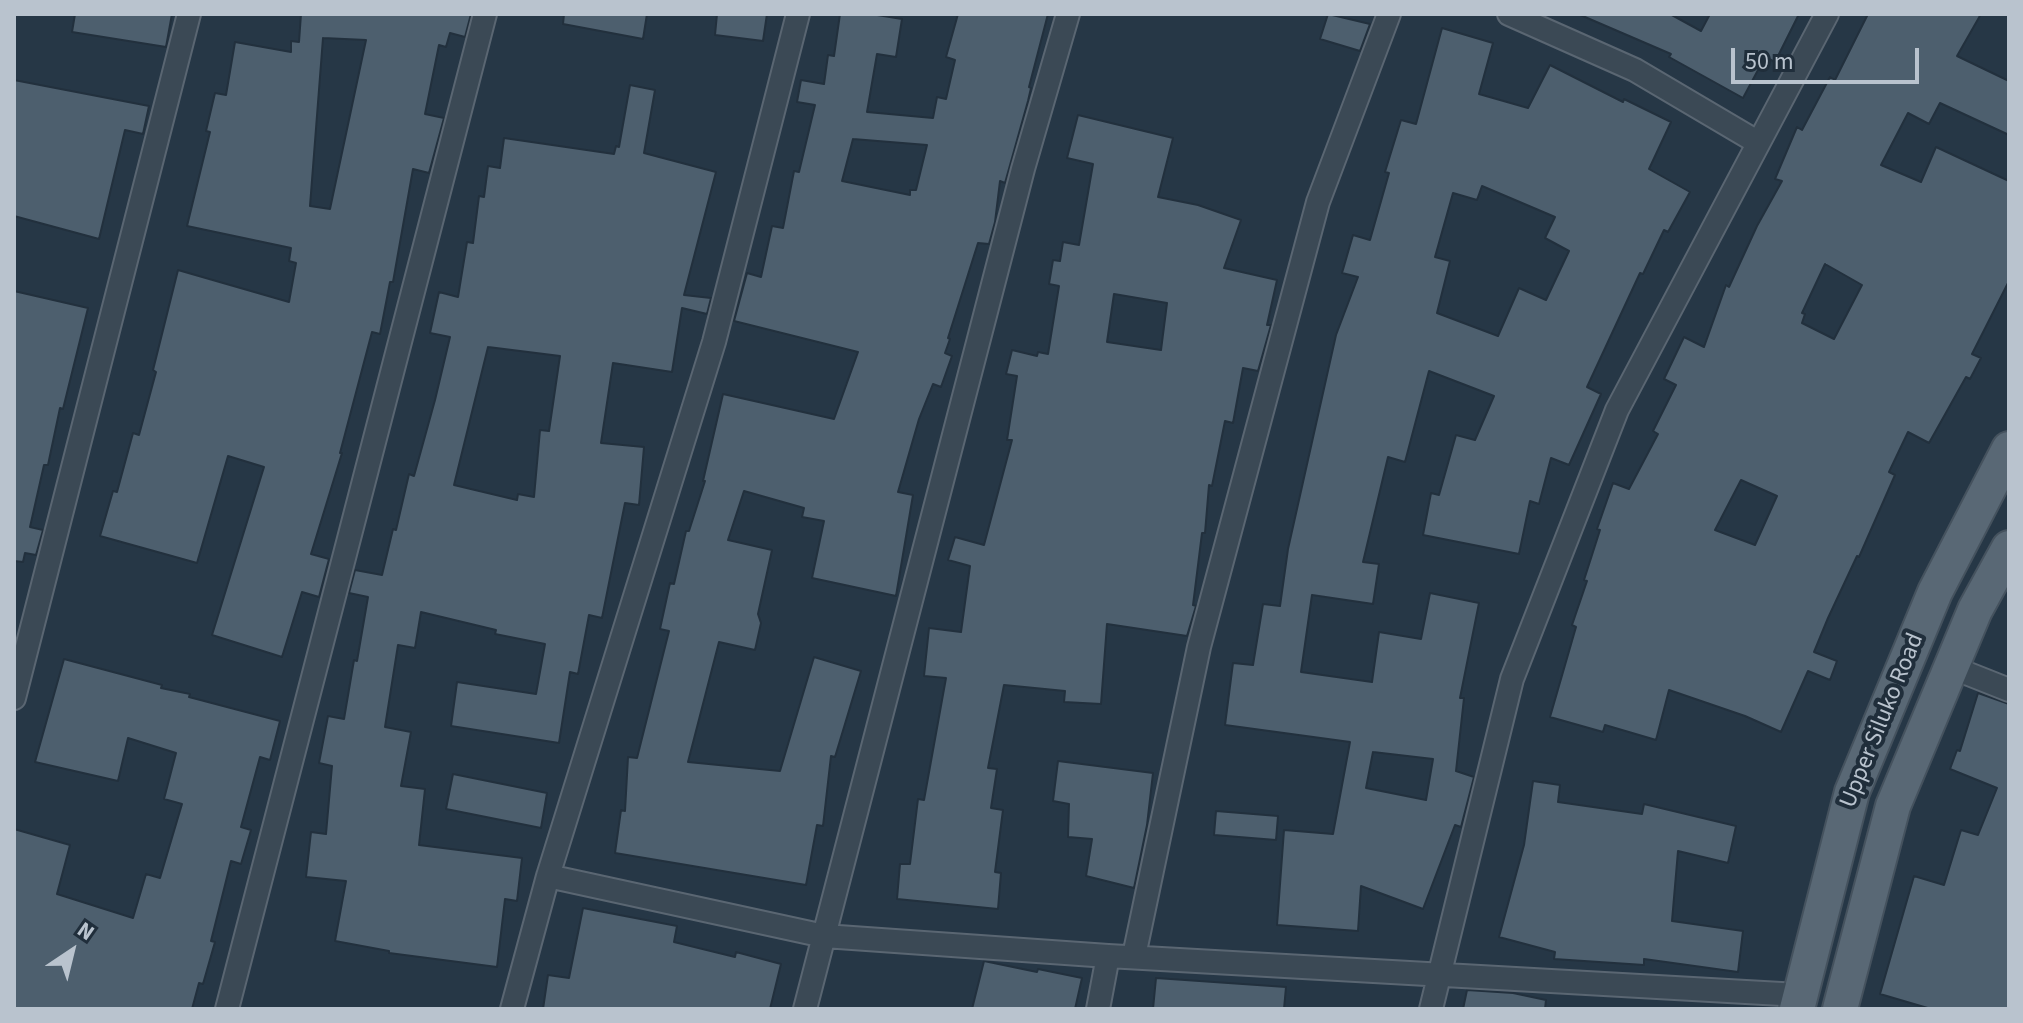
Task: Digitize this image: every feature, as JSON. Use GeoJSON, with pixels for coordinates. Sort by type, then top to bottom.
{"type":"FeatureCollection","features":[{"type":"Feature","properties":{"kind":"main road","name":"Upper Siluko Road"},"geometry":{"type":"LineString","coordinates":[[1798,1002],[1852,792],[1935,592],[2009,449]]}},
{"type":"Feature","properties":{"kind":"main road","name":"Upper Siluko Road"},"geometry":{"type":"LineString","coordinates":[[1840,1009],[1893,806],[1975,610],[2009,548]]}},
{"type":"Feature","properties":{"kind":"street"},"geometry":{"type":"LineString","coordinates":[[14,698],[189,14]]}},
{"type":"Feature","properties":{"kind":"street"},"geometry":{"type":"LineString","coordinates":[[227,1009],[485,14]]}},
{"type":"Feature","properties":{"kind":"street"},"geometry":{"type":"LineString","coordinates":[[512,1009],[548,876],[714,342],[798,14]]}},
{"type":"Feature","properties":{"kind":"street"},"geometry":{"type":"LineString","coordinates":[[805,1009],[1023,169],[1068,14]]}},
{"type":"Feature","properties":{"kind":"street"},"geometry":{"type":"LineString","coordinates":[[1134,956],[1199,647],[1318,202],[1389,14]]}},
{"type":"Feature","properties":{"kind":"street"},"geometry":{"type":"LineString","coordinates":[[1509,14],[1635,70],[1757,142]]}},
{"type":"Feature","properties":{"kind":"street"},"geometry":{"type":"LineString","coordinates":[[1431,1009],[1512,679],[1617,410],[1827,14]]}},
{"type":"Feature","properties":{"kind":"street"},"geometry":{"type":"LineString","coordinates":[[1951,667],[2009,690]]}},
{"type":"Feature","properties":{"kind":"street"},"geometry":{"type":"LineString","coordinates":[[548,876],[824,936],[1439,975],[1798,1002]]}},
{"type":"Feature","properties":{"kind":"street"},"geometry":{"type":"LineString","coordinates":[[1098,1009],[1108,956]]}},
{"type":"Feature","properties":{"kind":"building"},"geometry":{"type":"Polygon","coordinates":[[[75,14],[172,14],[166,47],[72,32],[75,14]]]}},
{"type":"Feature","properties":{"kind":"building"},"geometry":{"type":"Polygon","coordinates":[[[301,14],[471,14],[465,37],[450,33],[446,47],[439,45],[425,114],[444,118],[429,173],[413,169],[393,282],[390,282],[380,334],[372,332],[342,453],[311,554],[329,559],[319,597],[302,592],[282,657],[212,635],[264,467],[228,456],[197,563],[100,536],[113,491],[117,492],[133,433],[139,435],[178,270],[289,302],[296,263],[289,261],[291,248],[187,226],[210,132],[206,131],[215,93],[226,95],[235,42],[291,52],[291,41],[299,42],[301,14]],[[323,38],[310,206],[330,209],[366,40],[323,38]]]}},
{"type":"Feature","properties":{"kind":"building"},"geometry":{"type":"Polygon","coordinates":[[[564,14],[647,14],[643,39],[563,24],[564,14]]]}},
{"type":"Feature","properties":{"kind":"building"},"geometry":{"type":"Polygon","coordinates":[[[717,14],[767,14],[763,41],[715,35],[717,14]]]}},
{"type":"Feature","properties":{"kind":"building"},"geometry":{"type":"Polygon","coordinates":[[[840,14],[871,14],[902,19],[896,57],[877,54],[867,112],[933,118],[937,97],[946,99],[955,60],[946,57],[958,14],[1048,14],[1005,183],[1000,181],[989,244],[978,243],[948,338],[945,353],[952,356],[941,387],[933,384],[919,419],[898,492],[913,495],[896,596],[812,578],[824,521],[802,517],[804,508],[744,491],[728,540],[772,550],[758,614],[761,623],[755,650],[719,642],[688,762],[780,771],[814,657],[861,671],[835,757],[831,756],[823,826],[817,825],[806,885],[615,853],[621,810],[625,811],[628,757],[637,758],[669,631],[660,629],[670,583],[674,584],[686,531],[689,531],[705,481],[723,394],[834,419],[858,352],[734,321],[747,273],[761,277],[772,226],[783,228],[794,171],[799,172],[815,105],[797,102],[801,80],[824,84],[828,55],[834,56],[840,14]],[[853,139],[842,181],[910,195],[910,190],[916,190],[927,145],[853,139]]]}},
{"type":"Feature","properties":{"kind":"building"},"geometry":{"type":"Polygon","coordinates":[[[1328,14],[1370,24],[1360,51],[1320,39],[1328,14]]]}},
{"type":"Feature","properties":{"kind":"building"},"geometry":{"type":"Polygon","coordinates":[[[1578,14],[1670,14],[1701,31],[1710,14],[1799,14],[1775,62],[1765,57],[1743,98],[1669,57],[1671,54],[1578,14]]]}},
{"type":"Feature","properties":{"kind":"building"},"geometry":{"type":"Polygon","coordinates":[[[1868,14],[1981,14],[1957,56],[2009,81],[2009,135],[1940,103],[1929,124],[1908,113],[1881,165],[1921,182],[1936,147],[2009,181],[2009,281],[1972,354],[1981,358],[1970,379],[1966,377],[1929,443],[1908,432],[1889,472],[1895,475],[1814,652],[1837,661],[1830,680],[1808,671],[1781,732],[1669,690],[1656,740],[1605,725],[1603,732],[1550,717],[1576,627],[1572,625],[1587,581],[1584,580],[1600,530],[1597,529],[1613,483],[1629,489],[1658,434],[1653,431],[1676,385],[1664,379],[1684,337],[1704,347],[1726,285],[1729,287],[1782,181],[1775,179],[1797,127],[1802,130],[1830,77],[1835,80],[1868,14]],[[1825,264],[1802,313],[1805,314],[1802,323],[1834,339],[1862,285],[1825,264]],[[1741,480],[1715,530],[1755,545],[1777,496],[1741,480]]]}},
{"type":"Feature","properties":{"kind":"building"},"geometry":{"type":"Polygon","coordinates":[[[1442,28],[1493,43],[1479,94],[1528,108],[1550,65],[1671,122],[1649,169],[1690,192],[1668,232],[1664,230],[1643,274],[1640,273],[1587,387],[1601,394],[1569,465],[1551,458],[1539,504],[1530,501],[1519,554],[1423,535],[1431,493],[1439,495],[1456,435],[1475,440],[1494,396],[1429,371],[1405,462],[1388,457],[1363,562],[1379,564],[1373,604],[1312,595],[1301,672],[1372,682],[1379,632],[1421,639],[1430,593],[1479,603],[1460,698],[1464,698],[1456,771],[1474,777],[1461,827],[1455,825],[1423,909],[1361,886],[1358,931],[1277,925],[1284,830],[1333,834],[1350,742],[1225,725],[1233,663],[1253,665],[1263,604],[1280,606],[1288,549],[1336,335],[1358,277],[1342,273],[1353,235],[1370,240],[1389,173],[1385,172],[1401,120],[1416,124],[1442,28]],[[1482,186],[1477,200],[1453,193],[1435,257],[1450,261],[1437,313],[1498,336],[1519,288],[1546,300],[1569,251],[1545,238],[1555,217],[1482,186]],[[1373,752],[1366,788],[1426,800],[1433,759],[1373,752]]]}},
{"type":"Feature","properties":{"kind":"building"},"geometry":{"type":"Polygon","coordinates":[[[14,80],[149,106],[143,134],[125,130],[99,239],[14,216],[14,80]]]}},
{"type":"Feature","properties":{"kind":"building"},"geometry":{"type":"Polygon","coordinates":[[[630,85],[655,90],[644,153],[716,172],[684,295],[711,298],[707,314],[682,308],[672,372],[613,363],[601,443],[644,447],[639,505],[625,503],[602,618],[589,615],[578,674],[570,672],[559,743],[451,726],[457,682],[536,694],[545,644],[495,634],[496,630],[421,612],[415,648],[398,645],[385,727],[411,732],[401,786],[425,789],[419,845],[522,858],[517,901],[505,899],[497,967],[389,953],[335,941],[346,881],[306,877],[311,832],[326,834],[332,766],[319,763],[328,716],[344,719],[354,660],[357,661],[368,597],[349,593],[355,570],[382,575],[409,474],[414,476],[435,400],[450,337],[430,333],[439,292],[458,297],[467,242],[473,243],[479,196],[484,197],[488,166],[500,168],[504,138],[614,154],[616,146],[619,147],[630,85]],[[488,347],[454,485],[517,500],[518,494],[534,497],[540,430],[549,431],[560,356],[488,347]]]}},
{"type":"Feature","properties":{"kind":"building"},"geometry":{"type":"Polygon","coordinates":[[[1078,115],[1173,138],[1158,197],[1198,205],[1241,220],[1224,268],[1277,280],[1267,325],[1271,325],[1258,371],[1243,368],[1233,423],[1225,421],[1212,486],[1209,485],[1193,605],[1196,606],[1187,636],[1107,624],[1101,704],[1064,702],[1065,691],[1004,685],[988,768],[997,769],[991,808],[1003,810],[995,872],[1001,873],[998,909],[897,899],[900,864],[910,864],[918,799],[924,800],[946,678],[924,676],[929,628],[961,632],[970,566],[948,560],[955,537],[984,545],[1012,440],[1007,440],[1017,376],[1006,374],[1012,350],[1037,356],[1038,352],[1048,354],[1059,286],[1049,284],[1053,260],[1060,261],[1063,242],[1079,245],[1093,164],[1067,158],[1078,115]],[[1114,294],[1107,342],[1161,350],[1167,303],[1114,294]]]}},
{"type":"Feature","properties":{"kind":"building"},"geometry":{"type":"Polygon","coordinates":[[[14,291],[88,308],[30,527],[43,530],[36,555],[25,553],[23,562],[14,561],[14,291]]]}},
{"type":"Feature","properties":{"kind":"building"},"geometry":{"type":"Polygon","coordinates":[[[64,659],[280,721],[270,760],[260,757],[241,827],[251,830],[241,864],[231,861],[211,941],[215,942],[192,1009],[14,1009],[14,829],[70,845],[57,894],[133,918],[146,874],[160,878],[182,804],[164,799],[176,753],[128,738],[118,781],[35,762],[64,659]]]}},
{"type":"Feature","properties":{"kind":"building"},"geometry":{"type":"Polygon","coordinates":[[[1978,693],[2009,704],[2009,1009],[1931,1009],[1880,994],[1914,876],[1944,885],[1961,830],[1978,835],[1997,788],[1950,769],[1957,750],[1960,751],[1978,693]]]}},
{"type":"Feature","properties":{"kind":"building"},"geometry":{"type":"Polygon","coordinates":[[[1058,761],[1153,773],[1147,825],[1134,888],[1086,876],[1092,839],[1068,837],[1069,804],[1053,801],[1058,761]]]}},
{"type":"Feature","properties":{"kind":"building"},"geometry":{"type":"Polygon","coordinates":[[[453,774],[547,793],[541,828],[446,809],[453,774]]]}},
{"type":"Feature","properties":{"kind":"building"},"geometry":{"type":"Polygon","coordinates":[[[1533,781],[1560,785],[1558,802],[1642,814],[1644,804],[1736,826],[1728,863],[1678,851],[1672,921],[1743,931],[1738,972],[1644,959],[1644,965],[1554,959],[1555,952],[1499,937],[1524,845],[1533,781]]]}},
{"type":"Feature","properties":{"kind":"building"},"geometry":{"type":"Polygon","coordinates":[[[1216,811],[1278,816],[1276,840],[1214,835],[1216,811]]]}},
{"type":"Feature","properties":{"kind":"building"},"geometry":{"type":"Polygon","coordinates":[[[583,908],[677,926],[674,942],[735,957],[736,952],[781,964],[770,1009],[543,1009],[548,975],[569,978],[583,908]]]}},
{"type":"Feature","properties":{"kind":"building"},"geometry":{"type":"Polygon","coordinates":[[[984,961],[1082,978],[1075,1009],[972,1009],[984,961]]]}},
{"type":"Feature","properties":{"kind":"building"},"geometry":{"type":"Polygon","coordinates":[[[1156,978],[1286,987],[1284,1009],[1153,1009],[1156,978]]]}},
{"type":"Feature","properties":{"kind":"building"},"geometry":{"type":"Polygon","coordinates":[[[1467,990],[1513,993],[1546,1000],[1545,1009],[1463,1009],[1467,990]]]}}]}
